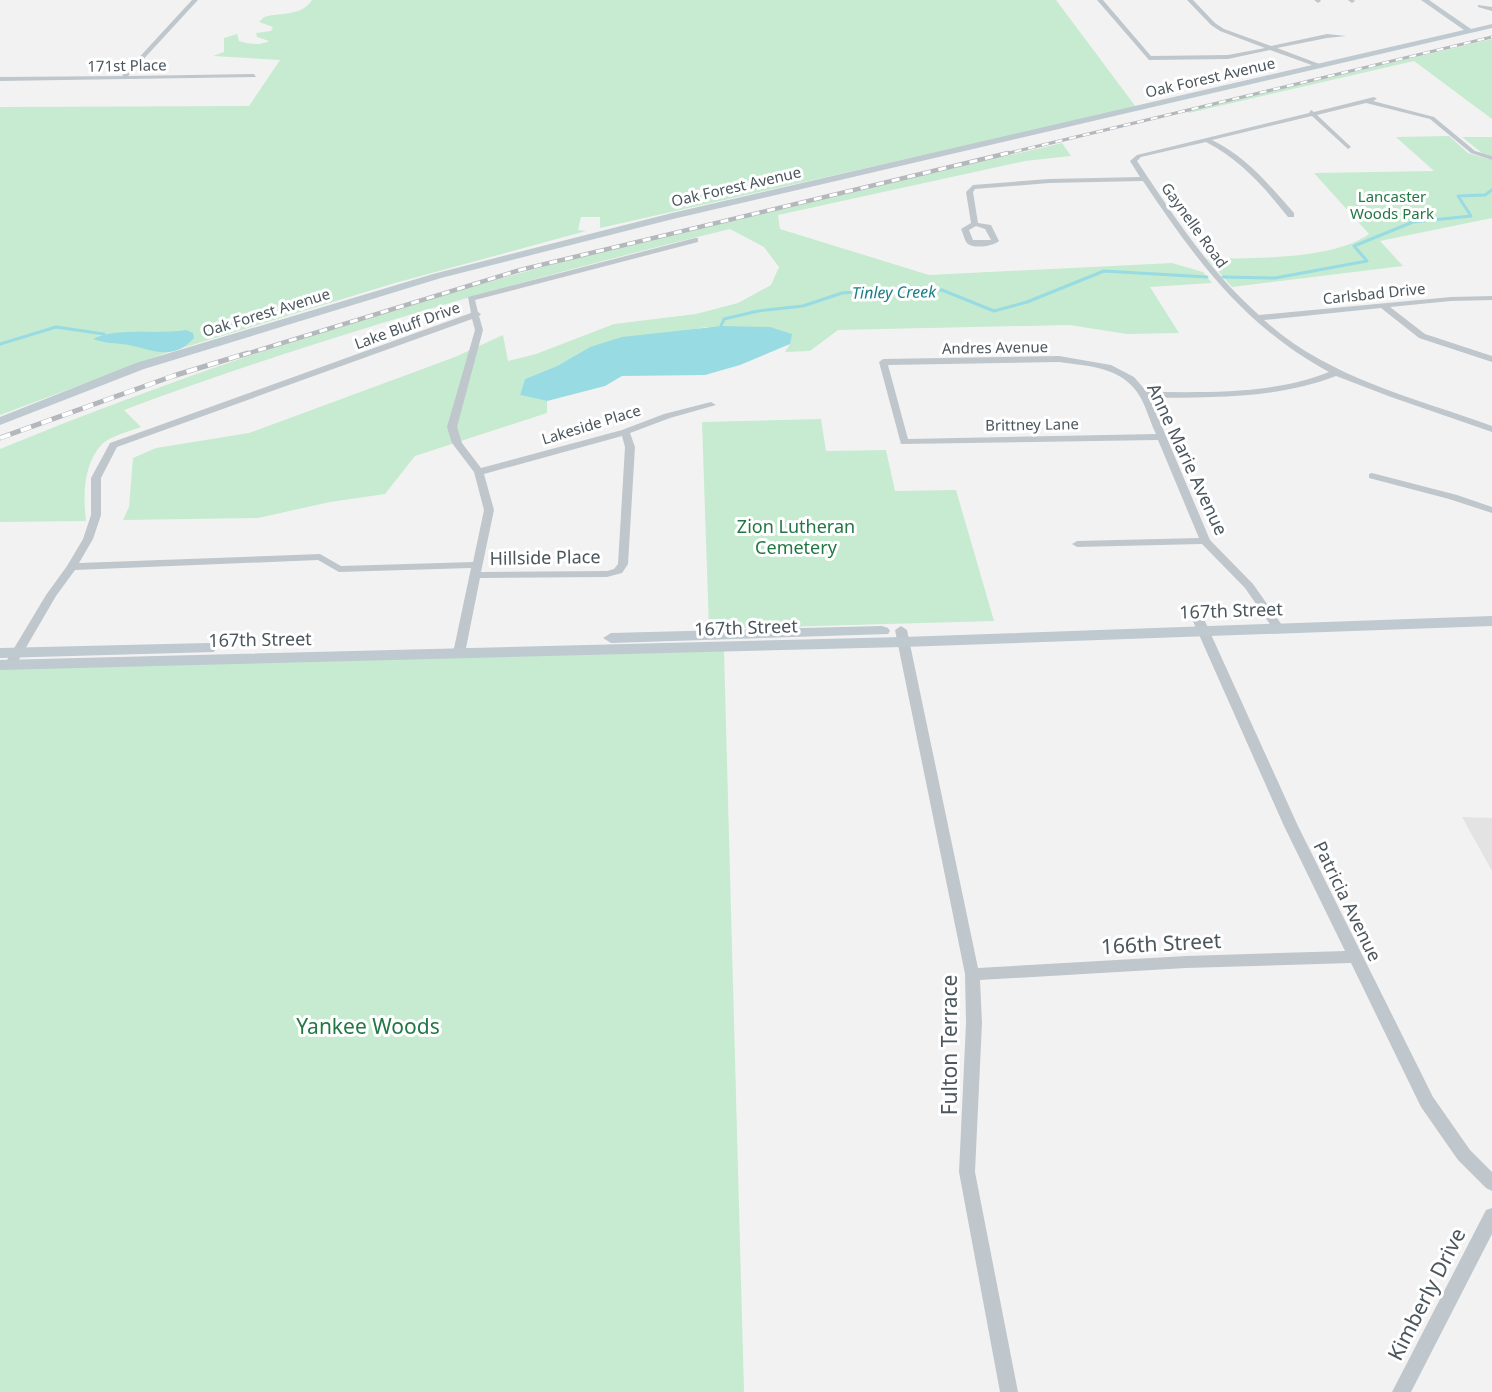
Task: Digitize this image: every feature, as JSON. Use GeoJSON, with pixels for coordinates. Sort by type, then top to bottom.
{"type":"FeatureCollection","features":[{"type":"Feature","properties":{"kind":"street"},"geometry":{"type":"LineString","coordinates":[[123,78],[195,0]]}},
{"type":"Feature","properties":{"kind":"street"},"geometry":{"type":"LineString","coordinates":[[1100,0],[1149,58],[1228,57],[1327,36],[1343,36]]}},
{"type":"Feature","properties":{"kind":"street"},"geometry":{"type":"LineString","coordinates":[[1190,0],[1222,30],[1324,65]]}},
{"type":"Feature","properties":{"kind":"street"},"geometry":{"type":"LineString","coordinates":[[1424,0],[1470,31]]}},
{"type":"Feature","properties":{"kind":"street"},"geometry":{"type":"LineString","coordinates":[[1480,6],[1492,9]]}},
{"type":"Feature","properties":{"kind":"street","name":"Oak Forest Avenue"},"geometry":{"type":"LineString","coordinates":[[0,421],[140,366],[437,276],[672,216],[1492,26]]}},
{"type":"Feature","properties":{"kind":"street","name":"171st Place"},"geometry":{"type":"LineString","coordinates":[[0,79],[254,76]]}},
{"type":"Feature","properties":{"kind":"street","name":"Gaynelle Road"},"geometry":{"type":"LineString","coordinates":[[1492,158],[1473,152],[1432,118],[1370,100],[1311,112],[1138,156],[1133,161],[1213,275],[1296,350],[1336,373],[1492,429]]}},
{"type":"Feature","properties":{"kind":"street"},"geometry":{"type":"LineString","coordinates":[[1311,112],[1347,147]]}},
{"type":"Feature","properties":{"kind":"street"},"geometry":{"type":"LineString","coordinates":[[1205,139],[1228,149],[1249,165],[1292,214]]}},
{"type":"Feature","properties":{"kind":"street"},"geometry":{"type":"LineString","coordinates":[[975,224],[969,192],[973,187],[1071,180],[1145,179]]}},
{"type":"Feature","properties":{"kind":"street","name":"Lake Bluff Drive"},"geometry":{"type":"LineString","coordinates":[[72,567],[93,526],[96,478],[113,445],[477,314],[471,300],[695,240]]}},
{"type":"Feature","properties":{"kind":"street","name":"Carlsbad Drive"},"geometry":{"type":"LineString","coordinates":[[1258,318],[1457,298],[1492,298]]}},
{"type":"Feature","properties":{"kind":"street"},"geometry":{"type":"LineString","coordinates":[[1383,306],[1422,336],[1492,359]]}},
{"type":"Feature","properties":{"kind":"street"},"geometry":{"type":"LineString","coordinates":[[460,648],[489,510],[479,472],[457,443],[452,427],[479,330],[477,314]]}},
{"type":"Feature","properties":{"kind":"street","name":"Andres Avenue"},"geometry":{"type":"LineString","coordinates":[[904,442],[883,362],[1059,359],[1108,367]]}},
{"type":"Feature","properties":{"kind":"street","name":"Anne Marie Avenue"},"geometry":{"type":"LineString","coordinates":[[1108,367],[1131,379],[1144,395],[1159,437],[1205,541],[1249,586],[1275,622]]}},
{"type":"Feature","properties":{"kind":"street"},"geometry":{"type":"LineString","coordinates":[[1144,395],[1266,393],[1308,386],[1336,373]]}},
{"type":"Feature","properties":{"kind":"street","name":"Lakeside Place"},"geometry":{"type":"LineString","coordinates":[[479,472],[625,432],[667,416],[711,405]]}},
{"type":"Feature","properties":{"kind":"street","name":"Hillside Place"},"geometry":{"type":"LineString","coordinates":[[476,570],[607,574],[618,571],[623,564],[630,447],[625,432]]}},
{"type":"Feature","properties":{"kind":"street","name":"Brittney Lane"},"geometry":{"type":"LineString","coordinates":[[904,442],[1159,437]]}},
{"type":"Feature","properties":{"kind":"street"},"geometry":{"type":"LineString","coordinates":[[1372,476],[1453,496],[1492,510]]}},
{"type":"Feature","properties":{"kind":"street"},"geometry":{"type":"LineString","coordinates":[[1077,544],[1205,541]]}},
{"type":"Feature","properties":{"kind":"street"},"geometry":{"type":"LineString","coordinates":[[7,659],[72,567],[320,557],[339,569],[476,570]]}},
{"type":"Feature","properties":{"kind":"street","name":"167th Street"},"geometry":{"type":"LineString","coordinates":[[7,659],[902,636],[1275,622],[1492,610]]}},
{"type":"Feature","properties":{"kind":"street","name":"167th Street"},"geometry":{"type":"LineString","coordinates":[[1275,622],[1492,621]]}},
{"type":"Feature","properties":{"kind":"street","name":"Patricia Avenue"},"geometry":{"type":"LineString","coordinates":[[1200,625],[1353,957],[1427,1102],[1464,1155],[1492,1183]]}},
{"type":"Feature","properties":{"kind":"street","name":"Fulton Terrace"},"geometry":{"type":"LineString","coordinates":[[902,636],[972,974],[974,1023],[967,1172],[1009,1392]]}},
{"type":"Feature","properties":{"kind":"street","name":"166th Street"},"geometry":{"type":"LineString","coordinates":[[972,974],[1186,962],[1353,957]]}},
{"type":"Feature","properties":{"kind":"street","name":"Kimberly Drive"},"geometry":{"type":"LineString","coordinates":[[1401,1392],[1492,1216]]}},
{"type":"Feature","properties":{"kind":"shaded area"},"geometry":{"type":"Polygon","coordinates":[[[1462,817],[1492,818],[1492,871],[1462,817]]]}},
{"type":"Feature","properties":{"kind":"green space"},"geometry":{"type":"Polygon","coordinates":[[[312,0],[1056,0],[1136,107],[600,228],[600,217],[581,217],[578,230],[586,231],[395,283],[166,353],[0,415],[0,107],[249,106],[280,60],[213,56],[224,52],[224,38],[237,34],[239,41],[247,43],[258,44],[269,41],[257,37],[256,33],[271,31],[273,27],[259,22],[264,17],[296,12],[312,0]]]}},
{"type":"Feature","properties":{"kind":"green space"},"geometry":{"type":"Polygon","coordinates":[[[1492,39],[1492,119],[1414,61],[1189,113],[1187,111],[1492,39]]]}},
{"type":"Feature","properties":{"kind":"green space","name":"Lancaster Woods Park"},"geometry":{"type":"Polygon","coordinates":[[[1449,136],[1468,153],[1492,160],[1492,218],[1380,241],[1403,266],[1232,287],[1207,259],[1291,256],[1335,249],[1354,242],[1369,234],[1314,173],[1434,171],[1396,137],[1449,136]]]}},
{"type":"Feature","properties":{"kind":"green space"},"geometry":{"type":"Polygon","coordinates":[[[1462,137],[1492,137],[1492,156],[1482,153],[1462,137]]]}},
{"type":"Feature","properties":{"kind":"green space"},"geometry":{"type":"Polygon","coordinates":[[[1062,143],[1071,156],[1025,161],[778,215],[780,229],[929,275],[1172,263],[1203,272],[1212,283],[1150,287],[1179,333],[1127,334],[1069,325],[838,330],[810,351],[785,352],[790,344],[707,327],[590,347],[557,366],[525,379],[520,395],[547,401],[547,413],[415,456],[385,494],[330,502],[258,518],[123,520],[129,507],[133,458],[156,448],[249,433],[455,357],[503,335],[508,361],[536,354],[614,324],[696,314],[738,303],[771,285],[779,267],[764,247],[730,229],[424,310],[198,383],[124,410],[141,427],[110,439],[96,452],[86,481],[86,521],[0,522],[0,449],[205,371],[344,325],[554,264],[744,216],[1062,143]]]}},
{"type":"Feature","properties":{"kind":"green space","name":"Zion Lutheran Cemetery"},"geometry":{"type":"Polygon","coordinates":[[[821,419],[826,451],[886,450],[895,491],[956,490],[994,621],[709,629],[702,422],[821,419]]]}},
{"type":"Feature","properties":{"kind":"green space","name":"Yankee Woods"},"geometry":{"type":"Polygon","coordinates":[[[724,651],[744,1392],[0,1392],[0,668],[724,651]]]}},
{"type":"Feature","properties":{"kind":"water"},"geometry":{"type":"Polygon","coordinates":[[[722,326],[770,327],[792,334],[790,344],[740,365],[705,375],[622,376],[605,386],[547,401],[520,395],[525,379],[557,366],[590,347],[622,337],[722,326]]]}},
{"type":"Feature","properties":{"kind":"water"},"geometry":{"type":"Polygon","coordinates":[[[186,330],[193,333],[194,338],[185,346],[168,352],[93,339],[114,333],[186,330]]]}},
{"type":"Feature","properties":{"kind":"waterway","name":"Tinley Creek"},"geometry":{"type":"LineString","coordinates":[[1223,277],[1275,278],[1367,261],[1354,246],[1413,222],[1471,216],[1458,196],[1485,195],[1492,190]]}},
{"type":"Feature","properties":{"kind":"waterway","name":"Tinley Creek"},"geometry":{"type":"LineString","coordinates":[[721,326],[724,319],[758,311],[803,306],[842,293],[895,289],[942,290],[994,311],[1027,302],[1104,271],[1207,277]]}},
{"type":"Feature","properties":{"kind":"waterway"},"geometry":{"type":"LineString","coordinates":[[0,344],[56,327],[104,334]]}},
{"type":"Feature","properties":{"kind":"railway"},"geometry":{"type":"LineString","coordinates":[[1001,155],[1492,37]]}},
{"type":"Feature","properties":{"kind":"railway"},"geometry":{"type":"LineString","coordinates":[[243,355],[520,270],[1008,153]]}},
{"type":"Feature","properties":{"kind":"railway"},"geometry":{"type":"LineString","coordinates":[[0,438],[173,376],[248,353]]}}]}
